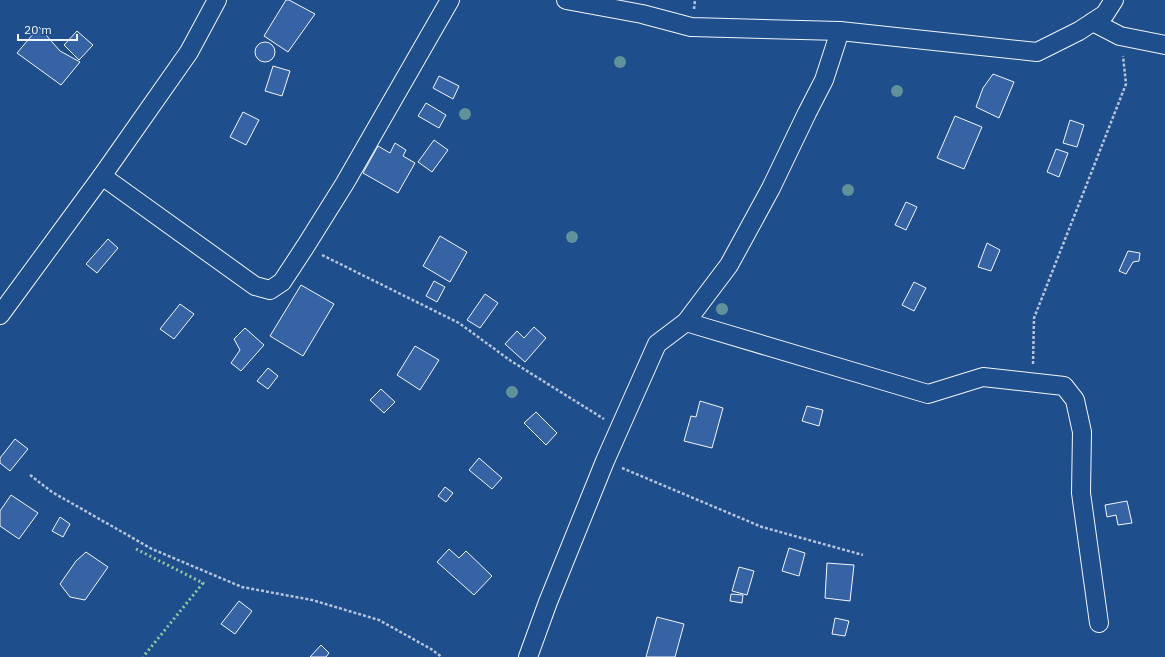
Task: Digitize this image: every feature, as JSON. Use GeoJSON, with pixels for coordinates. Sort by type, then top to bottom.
{"type":"FeatureCollection","features":[{"type":"Feature","properties":{"kind":"street"},"geometry":{"type":"LineString","coordinates":[[0,314],[102,176],[189,52],[217,0]]}},
{"type":"Feature","properties":{"kind":"street"},"geometry":{"type":"LineString","coordinates":[[102,176],[255,286],[270,290],[282,282],[345,183],[450,0]]}},
{"type":"Feature","properties":{"kind":"street"},"geometry":{"type":"LineString","coordinates":[[566,0],[642,14],[691,27],[840,31],[1037,52],[1079,31],[1105,14],[1114,0]]}},
{"type":"Feature","properties":{"kind":"street"},"geometry":{"type":"LineString","coordinates":[[1093,22],[1120,36],[1165,45]]}},
{"type":"Feature","properties":{"kind":"street"},"geometry":{"type":"LineString","coordinates":[[528,657],[548,602],[605,461],[657,344],[686,322],[729,265],[772,188],[824,80],[840,31]]}},
{"type":"Feature","properties":{"kind":"street"},"geometry":{"type":"LineString","coordinates":[[686,322],[928,394],[983,377],[1064,386],[1075,400],[1082,432],[1081,493],[1099,623]]}},
{"type":"Feature","properties":{"kind":"path"},"geometry":{"type":"LineString","coordinates":[[1032,383],[1034,318],[1126,84],[1120,36]]}},
{"type":"Feature","properties":{"kind":"path"},"geometry":{"type":"LineString","coordinates":[[305,247],[459,323],[511,361],[619,428]]}},
{"type":"Feature","properties":{"kind":"path"},"geometry":{"type":"LineString","coordinates":[[605,461],[762,527],[863,555]]}},
{"type":"Feature","properties":{"kind":"path"},"geometry":{"type":"LineString","coordinates":[[30,475],[52,492],[152,549],[242,587],[312,600],[379,620],[431,649],[442,657]]}},
{"type":"Feature","properties":{"kind":"building"},"geometry":{"type":"Polygon","coordinates":[[[286,0],[289,0],[315,14],[288,52],[264,36],[286,0]]]}},
{"type":"Feature","properties":{"kind":"building"},"geometry":{"type":"Polygon","coordinates":[[[39,27],[60,51],[80,62],[61,85],[17,53],[39,27]]]}},
{"type":"Feature","properties":{"kind":"building"},"geometry":{"type":"Polygon","coordinates":[[[77,31],[93,45],[79,60],[64,45],[77,31]]]}},
{"type":"Feature","properties":{"kind":"building"},"geometry":{"type":"Polygon","coordinates":[[[265,42],[272,45],[275,52],[272,59],[265,62],[258,59],[255,52],[258,45],[265,42]]]}},
{"type":"Feature","properties":{"kind":"building"},"geometry":{"type":"Polygon","coordinates":[[[273,66],[290,71],[282,96],[265,91],[273,66]]]}},
{"type":"Feature","properties":{"kind":"building"},"geometry":{"type":"Polygon","coordinates":[[[993,74],[1014,82],[999,118],[976,107],[983,88],[993,74]]]}},
{"type":"Feature","properties":{"kind":"building"},"geometry":{"type":"Polygon","coordinates":[[[439,76],[459,86],[453,99],[433,88],[439,76]]]}},
{"type":"Feature","properties":{"kind":"building"},"geometry":{"type":"Polygon","coordinates":[[[426,103],[446,115],[439,128],[418,116],[426,103]]]}},
{"type":"Feature","properties":{"kind":"building"},"geometry":{"type":"Polygon","coordinates":[[[243,112],[259,120],[246,145],[230,137],[243,112]]]}},
{"type":"Feature","properties":{"kind":"building"},"geometry":{"type":"Polygon","coordinates":[[[955,116],[982,127],[964,169],[937,158],[955,116]]]}},
{"type":"Feature","properties":{"kind":"building"},"geometry":{"type":"Polygon","coordinates":[[[1070,120],[1084,125],[1077,147],[1063,143],[1070,120]]]}},
{"type":"Feature","properties":{"kind":"building"},"geometry":{"type":"Polygon","coordinates":[[[434,140],[448,150],[432,172],[418,162],[434,140]]]}},
{"type":"Feature","properties":{"kind":"building"},"geometry":{"type":"Polygon","coordinates":[[[395,143],[406,150],[403,156],[415,163],[398,193],[363,173],[378,146],[390,153],[395,143]]]}},
{"type":"Feature","properties":{"kind":"building"},"geometry":{"type":"Polygon","coordinates":[[[1056,149],[1068,153],[1059,177],[1047,172],[1056,149]]]}},
{"type":"Feature","properties":{"kind":"building"},"geometry":{"type":"Polygon","coordinates":[[[906,202],[917,207],[906,230],[895,225],[906,202]]]}},
{"type":"Feature","properties":{"kind":"building"},"geometry":{"type":"Polygon","coordinates":[[[440,236],[467,252],[450,282],[423,266],[440,236]]]}},
{"type":"Feature","properties":{"kind":"building"},"geometry":{"type":"Polygon","coordinates":[[[108,239],[118,248],[97,273],[86,264],[108,239]]]}},
{"type":"Feature","properties":{"kind":"building"},"geometry":{"type":"Polygon","coordinates":[[[987,243],[1000,250],[991,271],[978,267],[987,243]]]}},
{"type":"Feature","properties":{"kind":"building"},"geometry":{"type":"Polygon","coordinates":[[[1128,251],[1140,253],[1139,261],[1133,262],[1126,274],[1119,271],[1128,251]]]}},
{"type":"Feature","properties":{"kind":"building"},"geometry":{"type":"Polygon","coordinates":[[[434,281],[445,287],[437,302],[426,296],[434,281]]]}},
{"type":"Feature","properties":{"kind":"building"},"geometry":{"type":"Polygon","coordinates":[[[914,282],[926,288],[914,311],[902,305],[914,282]]]}},
{"type":"Feature","properties":{"kind":"building"},"geometry":{"type":"Polygon","coordinates":[[[301,285],[334,304],[303,356],[270,336],[301,285]]]}},
{"type":"Feature","properties":{"kind":"building"},"geometry":{"type":"Polygon","coordinates":[[[485,294],[498,303],[480,328],[467,320],[485,294]]]}},
{"type":"Feature","properties":{"kind":"building"},"geometry":{"type":"Polygon","coordinates":[[[180,304],[194,314],[174,339],[160,329],[180,304]]]}},
{"type":"Feature","properties":{"kind":"building"},"geometry":{"type":"Polygon","coordinates":[[[534,327],[546,338],[525,362],[505,344],[517,331],[524,338],[534,327]]]}},
{"type":"Feature","properties":{"kind":"building"},"geometry":{"type":"Polygon","coordinates":[[[245,328],[264,345],[241,371],[231,363],[240,350],[234,339],[245,328]]]}},
{"type":"Feature","properties":{"kind":"building"},"geometry":{"type":"Polygon","coordinates":[[[415,346],[439,360],[420,390],[397,375],[415,346]]]}},
{"type":"Feature","properties":{"kind":"building"},"geometry":{"type":"Polygon","coordinates":[[[268,368],[278,376],[268,389],[257,381],[268,368]]]}},
{"type":"Feature","properties":{"kind":"building"},"geometry":{"type":"Polygon","coordinates":[[[381,389],[395,402],[384,413],[370,400],[381,389]]]}},
{"type":"Feature","properties":{"kind":"building"},"geometry":{"type":"Polygon","coordinates":[[[700,401],[723,408],[712,448],[684,441],[691,416],[696,417],[700,401]]]}},
{"type":"Feature","properties":{"kind":"building"},"geometry":{"type":"Polygon","coordinates":[[[807,406],[823,410],[819,426],[802,421],[807,406]]]}},
{"type":"Feature","properties":{"kind":"building"},"geometry":{"type":"Polygon","coordinates":[[[536,412],[557,433],[546,445],[524,423],[536,412]]]}},
{"type":"Feature","properties":{"kind":"building"},"geometry":{"type":"Polygon","coordinates":[[[15,439],[28,449],[10,471],[0,463],[0,458],[15,439]]]}},
{"type":"Feature","properties":{"kind":"building"},"geometry":{"type":"Polygon","coordinates":[[[479,458],[502,478],[492,489],[469,470],[479,458]]]}},
{"type":"Feature","properties":{"kind":"building"},"geometry":{"type":"Polygon","coordinates":[[[445,487],[453,493],[446,502],[438,496],[445,487]]]}},
{"type":"Feature","properties":{"kind":"building"},"geometry":{"type":"Polygon","coordinates":[[[11,495],[38,513],[19,539],[0,526],[0,511],[11,495]]]}},
{"type":"Feature","properties":{"kind":"building"},"geometry":{"type":"Polygon","coordinates":[[[1127,501],[1132,523],[1118,525],[1116,515],[1107,517],[1105,505],[1127,501]]]}},
{"type":"Feature","properties":{"kind":"building"},"geometry":{"type":"Polygon","coordinates":[[[60,517],[70,524],[63,537],[52,531],[60,517]]]}},
{"type":"Feature","properties":{"kind":"building"},"geometry":{"type":"Polygon","coordinates":[[[789,548],[805,553],[799,576],[782,571],[789,548]]]}},
{"type":"Feature","properties":{"kind":"building"},"geometry":{"type":"Polygon","coordinates":[[[449,549],[459,558],[466,551],[492,576],[474,595],[437,562],[449,549]]]}},
{"type":"Feature","properties":{"kind":"building"},"geometry":{"type":"Polygon","coordinates":[[[86,552],[108,567],[85,600],[70,597],[60,584],[76,561],[86,552]]]}},
{"type":"Feature","properties":{"kind":"building"},"geometry":{"type":"Polygon","coordinates":[[[827,563],[854,565],[850,601],[825,598],[827,563]]]}},
{"type":"Feature","properties":{"kind":"building"},"geometry":{"type":"Polygon","coordinates":[[[739,567],[754,571],[747,595],[732,591],[739,567]]]}},
{"type":"Feature","properties":{"kind":"building"},"geometry":{"type":"Polygon","coordinates":[[[731,594],[743,595],[742,603],[730,601],[731,594]]]}},
{"type":"Feature","properties":{"kind":"building"},"geometry":{"type":"Polygon","coordinates":[[[239,601],[252,611],[235,634],[221,624],[239,601]]]}},
{"type":"Feature","properties":{"kind":"building"},"geometry":{"type":"Polygon","coordinates":[[[657,617],[684,624],[675,657],[646,657],[657,617]]]}},
{"type":"Feature","properties":{"kind":"building"},"geometry":{"type":"Polygon","coordinates":[[[835,618],[849,621],[845,636],[832,634],[835,618]]]}},
{"type":"Feature","properties":{"kind":"building"},"geometry":{"type":"Polygon","coordinates":[[[321,645],[329,653],[326,657],[310,657],[321,645]]]}},
{"type":"Feature","properties":{"kind":"hedge"},"geometry":{"type":"LineString","coordinates":[[136,549],[203,583],[143,657]]}}]}
